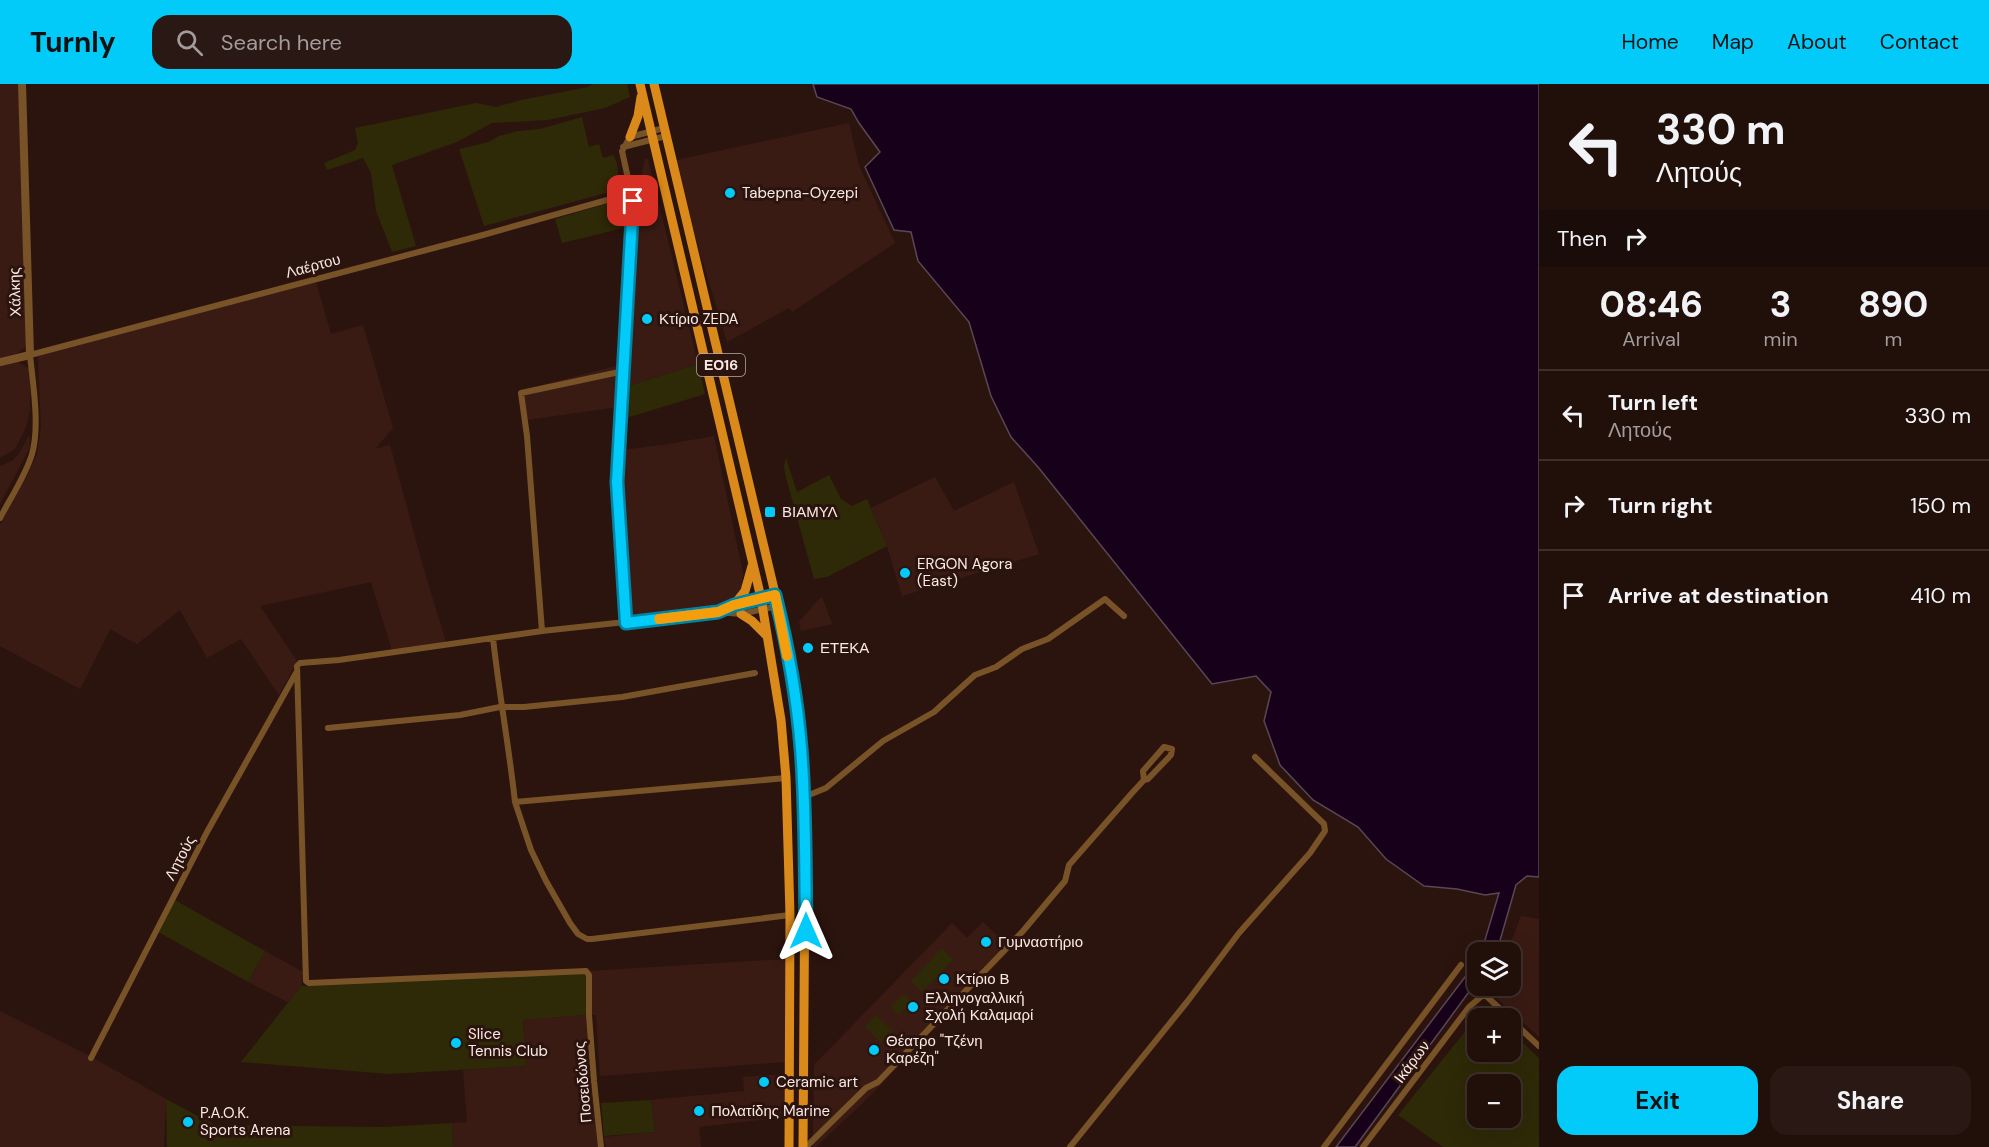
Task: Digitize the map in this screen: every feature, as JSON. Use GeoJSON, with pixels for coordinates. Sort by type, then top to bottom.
{"type":"FeatureCollection","features":[{"type":"Feature","properties":{"kind":"main road","name":"ΕΟ16"},"geometry":{"type":"LineString","coordinates":[[654,84],[778,606],[798,726],[804,797],[806,953],[804,1147]]}},
{"type":"Feature","properties":{"kind":"main road","name":"ΕΟ16"},"geometry":{"type":"LineString","coordinates":[[641,88],[753,564],[768,637],[781,720],[786,778],[790,915],[789,1147]]}},
{"type":"Feature","properties":{"kind":"main road"},"geometry":{"type":"LineString","coordinates":[[630,136],[638,116],[641,88]]}},
{"type":"Feature","properties":{"kind":"main road"},"geometry":{"type":"LineString","coordinates":[[734,605],[745,591],[753,564]]}},
{"type":"Feature","properties":{"kind":"main road"},"geometry":{"type":"LineString","coordinates":[[741,614],[752,621],[768,637]]}},
{"type":"Feature","properties":{"kind":"street","name":"Χάλκης"},"geometry":{"type":"LineString","coordinates":[[22,84],[30,355]]}},
{"type":"Feature","properties":{"kind":"street"},"geometry":{"type":"LineString","coordinates":[[623,147],[665,132]]}},
{"type":"Feature","properties":{"kind":"street"},"geometry":{"type":"LineString","coordinates":[[626,623],[617,482],[633,208],[632,193],[622,154],[623,147],[630,136],[653,135]]}},
{"type":"Feature","properties":{"kind":"street","name":"Λαέρτου"},"geometry":{"type":"LineString","coordinates":[[0,362],[483,235],[632,193]]}},
{"type":"Feature","properties":{"kind":"street"},"geometry":{"type":"LineString","coordinates":[[0,518],[31,458],[34,445],[30,355]]}},
{"type":"Feature","properties":{"kind":"street"},"geometry":{"type":"LineString","coordinates":[[542,631],[527,436],[521,393],[624,371]]}},
{"type":"Feature","properties":{"kind":"street"},"geometry":{"type":"LineString","coordinates":[[718,612],[734,605],[775,595]]}},
{"type":"Feature","properties":{"kind":"street"},"geometry":{"type":"LineString","coordinates":[[804,797],[826,788],[883,741],[934,712],[975,675],[996,667],[1022,649],[1048,639],[1105,598],[1124,616]]}},
{"type":"Feature","properties":{"kind":"street"},"geometry":{"type":"LineString","coordinates":[[297,672],[297,666],[300,663],[339,660],[542,631],[718,612],[741,614],[778,606]]}},
{"type":"Feature","properties":{"kind":"street"},"geometry":{"type":"LineString","coordinates":[[492,638],[515,802],[531,850],[546,881],[570,923],[582,937],[592,939],[790,915]]}},
{"type":"Feature","properties":{"kind":"street","name":"Ποσειδώνος"},"geometry":{"type":"LineString","coordinates":[[297,672],[307,982],[583,970],[589,975],[589,1015],[601,1147]]}},
{"type":"Feature","properties":{"kind":"street","name":"Λητούς"},"geometry":{"type":"LineString","coordinates":[[91,1058],[202,842],[297,672]]}},
{"type":"Feature","properties":{"kind":"street"},"geometry":{"type":"LineString","coordinates":[[328,728],[460,715],[501,707],[524,707],[622,697],[755,673]]}},
{"type":"Feature","properties":{"kind":"street"},"geometry":{"type":"LineString","coordinates":[[804,1147],[866,1088],[878,1082],[1009,947],[1065,881],[1069,865],[1143,780],[1148,779],[1170,755],[1172,748],[1164,747],[1156,755],[1143,771],[1143,780]]}},
{"type":"Feature","properties":{"kind":"street"},"geometry":{"type":"LineString","coordinates":[[1070,1147],[1187,1002],[1239,933],[1310,853],[1325,831],[1324,824],[1255,757]]}},
{"type":"Feature","properties":{"kind":"street"},"geometry":{"type":"LineString","coordinates":[[515,802],[786,778]]}},
{"type":"Feature","properties":{"kind":"street"},"geometry":{"type":"LineString","coordinates":[[1324,1147],[1461,965]]}},
{"type":"Feature","properties":{"kind":"street","name":"Ικάρων"},"geometry":{"type":"LineString","coordinates":[[1468,1008],[1484,994],[1499,1008]]}},
{"type":"Feature","properties":{"kind":"street","name":"Ικάρων"},"geometry":{"type":"LineString","coordinates":[[1363,1147],[1467,1010]]}},
{"type":"Feature","properties":{"kind":"street"},"geometry":{"type":"LineString","coordinates":[[1521,1029],[1539,1046]]}},
{"type":"Feature","properties":{"kind":"shaded area"},"geometry":{"type":"Polygon","coordinates":[[[0,84],[19,84],[26,346],[18,353],[0,358],[0,84]]]}},
{"type":"Feature","properties":{"kind":"shaded area"},"geometry":{"type":"Polygon","coordinates":[[[593,84],[627,84],[630,97],[605,108],[548,120],[492,123],[457,142],[392,165],[416,246],[392,252],[376,211],[371,173],[363,158],[327,170],[324,163],[355,150],[358,143],[355,128],[476,103],[496,107],[593,84]]]}},
{"type":"Feature","properties":{"kind":"shaded area"},"geometry":{"type":"Polygon","coordinates":[[[813,84],[1539,84],[1539,877],[1527,876],[1516,885],[1500,942],[1484,942],[1499,893],[1485,895],[1457,889],[1424,886],[1386,859],[1358,827],[1313,800],[1280,765],[1264,721],[1271,692],[1256,676],[1212,684],[1038,467],[1011,437],[991,396],[969,322],[918,261],[911,232],[894,230],[865,167],[880,152],[851,109],[817,97],[813,84]]]}},
{"type":"Feature","properties":{"kind":"shaded area"},"geometry":{"type":"Polygon","coordinates":[[[582,117],[589,147],[599,144],[603,158],[613,155],[617,163],[617,190],[484,226],[459,149],[489,142],[499,136],[518,131],[540,129],[582,117]]]}},
{"type":"Feature","properties":{"kind":"shaded area"},"geometry":{"type":"Polygon","coordinates":[[[849,123],[859,166],[895,243],[792,312],[789,308],[727,342],[672,161],[849,123]]]}},
{"type":"Feature","properties":{"kind":"shaded area"},"geometry":{"type":"Polygon","coordinates":[[[645,159],[648,159],[698,364],[625,387],[636,198],[645,159]]]}},
{"type":"Feature","properties":{"kind":"shaded area"},"geometry":{"type":"Polygon","coordinates":[[[629,197],[628,227],[562,243],[555,219],[629,197]]]}},
{"type":"Feature","properties":{"kind":"shaded area"},"geometry":{"type":"Polygon","coordinates":[[[316,282],[331,334],[363,325],[393,428],[375,449],[390,445],[446,642],[392,651],[371,582],[260,606],[297,661],[279,695],[241,639],[207,658],[180,610],[137,644],[110,629],[80,689],[0,646],[0,525],[37,454],[41,427],[38,356],[316,282]]]}},
{"type":"Feature","properties":{"kind":"shaded area"},"geometry":{"type":"Polygon","coordinates":[[[16,361],[30,369],[30,410],[26,427],[15,449],[0,458],[0,365],[16,361]]]}},
{"type":"Feature","properties":{"kind":"shaded area"},"geometry":{"type":"Polygon","coordinates":[[[698,364],[705,394],[623,419],[625,387],[698,364]]]}},
{"type":"Feature","properties":{"kind":"shaded area"},"geometry":{"type":"Polygon","coordinates":[[[620,365],[618,407],[526,420],[522,390],[620,365]]]}},
{"type":"Feature","properties":{"kind":"shaded area"},"geometry":{"type":"Polygon","coordinates":[[[29,435],[30,447],[0,504],[0,466],[12,461],[19,454],[29,435]]]}},
{"type":"Feature","properties":{"kind":"shaded area"},"geometry":{"type":"Polygon","coordinates":[[[714,436],[743,573],[742,589],[735,599],[724,604],[628,620],[623,541],[628,539],[621,494],[621,450],[714,436]]]}},
{"type":"Feature","properties":{"kind":"shaded area"},"geometry":{"type":"Polygon","coordinates":[[[786,458],[797,492],[829,475],[841,499],[852,506],[867,499],[887,546],[827,577],[814,579],[785,474],[786,458]]]}},
{"type":"Feature","properties":{"kind":"shaded area"},"geometry":{"type":"Polygon","coordinates":[[[935,477],[954,511],[1014,482],[1039,554],[902,596],[887,546],[871,508],[935,477]]]}},
{"type":"Feature","properties":{"kind":"shaded area"},"geometry":{"type":"Polygon","coordinates":[[[822,597],[832,624],[801,631],[799,622],[822,597]]]}},
{"type":"Feature","properties":{"kind":"shaded area"},"geometry":{"type":"Polygon","coordinates":[[[175,900],[265,951],[248,982],[158,932],[175,900]]]}},
{"type":"Feature","properties":{"kind":"shaded area"},"geometry":{"type":"Polygon","coordinates":[[[1521,916],[1539,919],[1539,1037],[1521,1020],[1521,1008],[1507,1008],[1494,996],[1521,996],[1521,942],[1511,942],[1521,916]]]}},
{"type":"Feature","properties":{"kind":"shaded area","name":"Ελληνογαλλική Σχολή Καλαμαρί"},"geometry":{"type":"Polygon","coordinates":[[[983,922],[1011,949],[868,1098],[816,1147],[813,1147],[814,1065],[952,923],[967,938],[983,922]]]}},
{"type":"Feature","properties":{"kind":"shaded area"},"geometry":{"type":"Polygon","coordinates":[[[942,948],[953,960],[922,992],[911,981],[942,948]]]}},
{"type":"Feature","properties":{"kind":"shaded area"},"geometry":{"type":"Polygon","coordinates":[[[265,951],[303,972],[301,986],[288,1002],[248,982],[265,951]]]}},
{"type":"Feature","properties":{"kind":"shaded area"},"geometry":{"type":"Polygon","coordinates":[[[785,959],[785,1062],[600,1076],[596,1015],[586,1015],[599,1147],[453,1147],[452,1123],[467,1122],[463,1070],[526,1066],[523,1020],[585,1015],[590,1005],[593,1005],[590,971],[785,959]]]}},
{"type":"Feature","properties":{"kind":"shaded area","name":"Slice Tennis Club"},"geometry":{"type":"Polygon","coordinates":[[[590,971],[593,1005],[589,1005],[585,1015],[523,1020],[526,1066],[389,1074],[241,1062],[301,986],[590,971]]]}},
{"type":"Feature","properties":{"kind":"shaded area"},"geometry":{"type":"Polygon","coordinates":[[[1467,973],[1467,995],[1355,1147],[1336,1147],[1467,973]]]}},
{"type":"Feature","properties":{"kind":"shaded area"},"geometry":{"type":"Polygon","coordinates":[[[904,994],[912,1002],[899,1015],[891,1007],[904,994]]]}},
{"type":"Feature","properties":{"kind":"shaded area"},"geometry":{"type":"Polygon","coordinates":[[[0,1011],[88,1055],[166,1099],[164,1147],[0,1147],[0,1011]]]}},
{"type":"Feature","properties":{"kind":"shaded area"},"geometry":{"type":"Polygon","coordinates":[[[876,1015],[893,1031],[881,1043],[865,1027],[876,1015]]]}},
{"type":"Feature","properties":{"kind":"shaded area"},"geometry":{"type":"Polygon","coordinates":[[[1467,1029],[1467,1062],[1521,1062],[1521,1041],[1539,1058],[1539,1147],[1443,1147],[1398,1115],[1467,1029]]]}},
{"type":"Feature","properties":{"kind":"shaded area"},"geometry":{"type":"Polygon","coordinates":[[[785,1074],[785,1117],[699,1127],[701,1147],[606,1147],[604,1137],[655,1132],[651,1100],[744,1091],[743,1077],[785,1074]]]}},
{"type":"Feature","properties":{"kind":"shaded area","name":"P.A.O.K. Sports Arena"},"geometry":{"type":"Polygon","coordinates":[[[166,1099],[215,1125],[383,1127],[452,1123],[453,1147],[167,1147],[166,1099]]]}},
{"type":"Feature","properties":{"kind":"shaded area"},"geometry":{"type":"Polygon","coordinates":[[[651,1100],[655,1132],[604,1136],[601,1103],[651,1100]]]}},
{"type":"Feature","properties":{"kind":"slow traffic"},"geometry":{"type":"LineString","coordinates":[[659,619],[718,612],[746,601],[775,595],[787,656]]}},
{"type":"Feature","properties":{"kind":"place","name":"Tabepna-Oyzepi"},"geometry":{"type":"Point","coordinates":[730,193]}},
{"type":"Feature","properties":{"kind":"place","name":"Κτίριο ZEDA"},"geometry":{"type":"Point","coordinates":[647,319]}},
{"type":"Feature","properties":{"kind":"place","name":"ΒΙΑΜΥΛ"},"geometry":{"type":"Point","coordinates":[770,512]}},
{"type":"Feature","properties":{"kind":"place","name":"ERGON Agora (East)"},"geometry":{"type":"Point","coordinates":[905,573]}},
{"type":"Feature","properties":{"kind":"place","name":"ΕΤΕΚΑ"},"geometry":{"type":"Point","coordinates":[808,648]}},
{"type":"Feature","properties":{"kind":"place","name":"Γυμναστήριο"},"geometry":{"type":"Point","coordinates":[986,942]}},
{"type":"Feature","properties":{"kind":"place","name":"Κτίριο Β"},"geometry":{"type":"Point","coordinates":[944,979]}},
{"type":"Feature","properties":{"kind":"place","name":"Ελληνογαλλική Σχολή Καλαμαρί"},"geometry":{"type":"Point","coordinates":[913,1007]}},
{"type":"Feature","properties":{"kind":"place","name":"Slice Tennis Club"},"geometry":{"type":"Point","coordinates":[456,1043]}},
{"type":"Feature","properties":{"kind":"place","name":"Θέατρο \"Τζένη Καρέζη\""},"geometry":{"type":"Point","coordinates":[874,1050]}},
{"type":"Feature","properties":{"kind":"place","name":"Ceramic art"},"geometry":{"type":"Point","coordinates":[764,1082]}},
{"type":"Feature","properties":{"kind":"place","name":"Πολατίδης Marine"},"geometry":{"type":"Point","coordinates":[699,1111]}},
{"type":"Feature","properties":{"kind":"place","name":"P.A.O.K. Sports Arena"},"geometry":{"type":"Point","coordinates":[188,1122]}},
{"type":"Feature","properties":{"kind":"route"},"geometry":{"type":"LineString","coordinates":[[633,201],[617,482],[626,623],[718,612],[746,601],[775,595],[787,654],[801,746],[806,931]]}}]}
